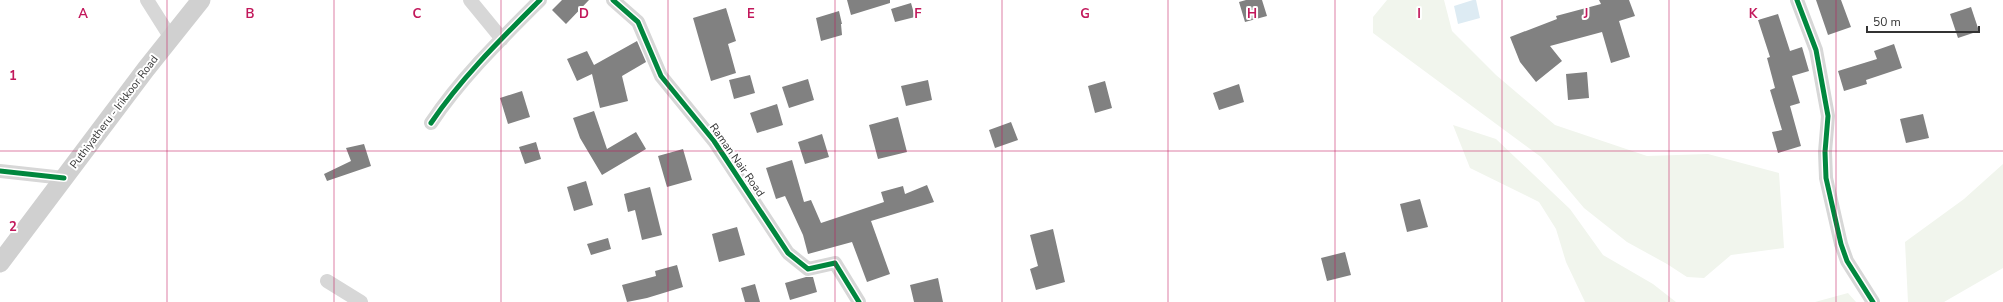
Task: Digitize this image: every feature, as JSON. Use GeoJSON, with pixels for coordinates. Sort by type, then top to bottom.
{"type":"FeatureCollection","features":[{"type":"Feature","properties":{"kind":"main road","name":"Puthiyatheru - Irikkoor Road"},"geometry":{"type":"LineString","coordinates":[[1,260],[201,0]]}},
{"type":"Feature","properties":{"kind":"street"},"geometry":{"type":"LineString","coordinates":[[147,0],[171,38]]}},
{"type":"Feature","properties":{"kind":"street"},"geometry":{"type":"LineString","coordinates":[[470,0],[502,38]]}},
{"type":"Feature","properties":{"kind":"street"},"geometry":{"type":"LineString","coordinates":[[431,123],[446,100],[502,38],[540,0]]}},
{"type":"Feature","properties":{"kind":"street","name":"Raman Nair Road"},"geometry":{"type":"LineString","coordinates":[[613,0],[638,22],[661,76],[714,141],[788,253],[808,269],[835,264],[859,302]]}},
{"type":"Feature","properties":{"kind":"street"},"geometry":{"type":"LineString","coordinates":[[1797,0],[1816,50],[1828,116],[1825,152],[1826,178],[1837,229],[1847,261],[1874,302]]}},
{"type":"Feature","properties":{"kind":"street"},"geometry":{"type":"LineString","coordinates":[[0,171],[64,178]]}},
{"type":"Feature","properties":{"kind":"street"},"geometry":{"type":"LineString","coordinates":[[327,281],[361,302]]}},
{"type":"Feature","properties":{"kind":"shaded area"},"geometry":{"type":"Polygon","coordinates":[[[1387,0],[1444,0],[1452,31],[1496,75],[1555,125],[1647,156],[1708,154],[1779,173],[1784,248],[1731,255],[1704,278],[1687,277],[1627,242],[1584,208],[1541,157],[1373,33],[1373,17],[1387,0]]]}},
{"type":"Feature","properties":{"kind":"shaded area"},"geometry":{"type":"Polygon","coordinates":[[[1476,0],[1480,18],[1458,24],[1454,6],[1476,0]]]}},
{"type":"Feature","properties":{"kind":"shaded area"},"geometry":{"type":"Polygon","coordinates":[[[1453,125],[1496,139],[1570,209],[1603,255],[1653,284],[1676,302],[1585,302],[1566,262],[1556,229],[1539,202],[1470,168],[1453,125]]]}},
{"type":"Feature","properties":{"kind":"shaded area"},"geometry":{"type":"Polygon","coordinates":[[[2003,164],[2003,268],[1944,302],[1908,302],[1905,242],[1964,199],[2003,164]]]}},
{"type":"Feature","properties":{"kind":"shaded area"},"geometry":{"type":"Polygon","coordinates":[[[1848,293],[1856,302],[1815,302],[1848,293]]]}},
{"type":"Feature","properties":{"kind":"building"},"geometry":{"type":"Polygon","coordinates":[[[562,0],[589,0],[566,24],[552,10],[562,0]]]}},
{"type":"Feature","properties":{"kind":"building"},"geometry":{"type":"Polygon","coordinates":[[[847,0],[890,0],[890,3],[851,15],[847,0]]]}},
{"type":"Feature","properties":{"kind":"building"},"geometry":{"type":"Polygon","coordinates":[[[1246,0],[1262,0],[1267,16],[1245,22],[1239,2],[1246,0]]]}},
{"type":"Feature","properties":{"kind":"building"},"geometry":{"type":"Polygon","coordinates":[[[1599,0],[1629,0],[1635,16],[1619,21],[1630,57],[1611,63],[1602,32],[1550,46],[1562,61],[1536,82],[1520,62],[1510,37],[1557,19],[1556,16],[1601,4],[1599,0]]]}},
{"type":"Feature","properties":{"kind":"building"},"geometry":{"type":"Polygon","coordinates":[[[1816,0],[1841,0],[1851,27],[1828,35],[1816,0]]]}},
{"type":"Feature","properties":{"kind":"building"},"geometry":{"type":"Polygon","coordinates":[[[911,3],[915,17],[895,22],[891,9],[911,3]]]}},
{"type":"Feature","properties":{"kind":"building"},"geometry":{"type":"Polygon","coordinates":[[[1971,7],[1979,31],[1958,38],[1950,14],[1971,7]]]}},
{"type":"Feature","properties":{"kind":"building"},"geometry":{"type":"Polygon","coordinates":[[[726,8],[736,41],[728,44],[736,73],[711,81],[693,18],[726,8]]]}},
{"type":"Feature","properties":{"kind":"building"},"geometry":{"type":"Polygon","coordinates":[[[839,11],[842,24],[842,35],[821,41],[816,18],[839,11]]]}},
{"type":"Feature","properties":{"kind":"building"},"geometry":{"type":"Polygon","coordinates":[[[1778,14],[1790,51],[1802,47],[1809,71],[1792,76],[1800,103],[1790,106],[1801,146],[1778,153],[1772,132],[1782,130],[1770,90],[1775,88],[1767,58],[1770,57],[1758,20],[1778,14]]]}},
{"type":"Feature","properties":{"kind":"building"},"geometry":{"type":"Polygon","coordinates":[[[637,41],[646,62],[622,76],[628,101],[600,108],[592,74],[577,81],[567,59],[587,51],[594,65],[637,41]]]}},
{"type":"Feature","properties":{"kind":"building"},"geometry":{"type":"Polygon","coordinates":[[[1894,44],[1902,68],[1866,80],[1867,84],[1844,91],[1838,71],[1877,59],[1874,51],[1894,44]]]}},
{"type":"Feature","properties":{"kind":"building"},"geometry":{"type":"Polygon","coordinates":[[[1587,72],[1589,98],[1568,100],[1566,74],[1587,72]]]}},
{"type":"Feature","properties":{"kind":"building"},"geometry":{"type":"Polygon","coordinates":[[[750,75],[755,93],[734,99],[729,80],[750,75]]]}},
{"type":"Feature","properties":{"kind":"building"},"geometry":{"type":"Polygon","coordinates":[[[808,79],[814,100],[789,108],[782,87],[808,79]]]}},
{"type":"Feature","properties":{"kind":"building"},"geometry":{"type":"Polygon","coordinates":[[[928,80],[932,100],[906,106],[901,86],[928,80]]]}},
{"type":"Feature","properties":{"kind":"building"},"geometry":{"type":"Polygon","coordinates":[[[1105,81],[1112,108],[1095,113],[1088,86],[1105,81]]]}},
{"type":"Feature","properties":{"kind":"building"},"geometry":{"type":"Polygon","coordinates":[[[1239,84],[1244,102],[1219,110],[1213,93],[1239,84]]]}},
{"type":"Feature","properties":{"kind":"building"},"geometry":{"type":"Polygon","coordinates":[[[522,91],[530,117],[508,124],[500,98],[522,91]]]}},
{"type":"Feature","properties":{"kind":"building"},"geometry":{"type":"Polygon","coordinates":[[[777,104],[783,125],[757,133],[750,113],[777,104]]]}},
{"type":"Feature","properties":{"kind":"building"},"geometry":{"type":"Polygon","coordinates":[[[594,111],[607,149],[636,132],[646,149],[602,175],[580,138],[573,118],[594,111]]]}},
{"type":"Feature","properties":{"kind":"building"},"geometry":{"type":"Polygon","coordinates":[[[1923,114],[1929,138],[1906,143],[1900,119],[1923,114]]]}},
{"type":"Feature","properties":{"kind":"building"},"geometry":{"type":"Polygon","coordinates":[[[898,117],[907,152],[878,159],[869,125],[898,117]]]}},
{"type":"Feature","properties":{"kind":"building"},"geometry":{"type":"Polygon","coordinates":[[[1011,122],[1018,140],[995,148],[989,130],[1011,122]]]}},
{"type":"Feature","properties":{"kind":"building"},"geometry":{"type":"Polygon","coordinates":[[[822,134],[829,157],[805,164],[798,142],[822,134]]]}},
{"type":"Feature","properties":{"kind":"building"},"geometry":{"type":"Polygon","coordinates":[[[536,142],[541,159],[525,164],[519,147],[536,142]]]}},
{"type":"Feature","properties":{"kind":"building"},"geometry":{"type":"Polygon","coordinates":[[[364,144],[371,166],[327,181],[324,174],[351,161],[346,148],[364,144]]]}},
{"type":"Feature","properties":{"kind":"building"},"geometry":{"type":"Polygon","coordinates":[[[683,149],[692,180],[667,187],[658,156],[683,149]]]}},
{"type":"Feature","properties":{"kind":"building"},"geometry":{"type":"Polygon","coordinates":[[[792,160],[804,202],[811,200],[821,223],[884,202],[881,192],[903,186],[905,194],[927,185],[934,202],[871,221],[890,274],[867,282],[852,242],[808,254],[803,235],[785,196],[776,199],[766,168],[792,160]]]}},
{"type":"Feature","properties":{"kind":"building"},"geometry":{"type":"Polygon","coordinates":[[[586,181],[593,205],[574,211],[567,187],[586,181]]]}},
{"type":"Feature","properties":{"kind":"building"},"geometry":{"type":"Polygon","coordinates":[[[650,187],[662,235],[642,240],[635,210],[628,212],[624,194],[650,187]]]}},
{"type":"Feature","properties":{"kind":"building"},"geometry":{"type":"Polygon","coordinates":[[[1420,199],[1428,227],[1407,232],[1400,204],[1420,199]]]}},
{"type":"Feature","properties":{"kind":"building"},"geometry":{"type":"Polygon","coordinates":[[[737,227],[745,255],[719,262],[712,234],[737,227]]]}},
{"type":"Feature","properties":{"kind":"building"},"geometry":{"type":"Polygon","coordinates":[[[1053,229],[1065,282],[1036,290],[1030,269],[1038,266],[1030,235],[1053,229]]]}},
{"type":"Feature","properties":{"kind":"building"},"geometry":{"type":"Polygon","coordinates":[[[608,238],[611,249],[591,255],[587,244],[608,238]]]}},
{"type":"Feature","properties":{"kind":"building"},"geometry":{"type":"Polygon","coordinates":[[[1345,252],[1351,275],[1327,281],[1321,258],[1345,252]]]}},
{"type":"Feature","properties":{"kind":"building"},"geometry":{"type":"Polygon","coordinates":[[[677,265],[683,287],[647,298],[627,302],[622,285],[656,276],[655,271],[677,265]]]}},
{"type":"Feature","properties":{"kind":"building"},"geometry":{"type":"Polygon","coordinates":[[[806,277],[813,277],[817,292],[790,300],[785,283],[806,277]]]}},
{"type":"Feature","properties":{"kind":"building"},"geometry":{"type":"Polygon","coordinates":[[[938,278],[943,302],[914,302],[910,285],[938,278]]]}},
{"type":"Feature","properties":{"kind":"building"},"geometry":{"type":"Polygon","coordinates":[[[755,284],[760,302],[745,302],[741,288],[755,284]]]}},
{"type":"Feature","properties":{"kind":"cycle path"},"geometry":{"type":"LineString","coordinates":[[431,123],[468,75],[496,44],[540,0]]}},
{"type":"Feature","properties":{"kind":"cycle path"},"geometry":{"type":"LineString","coordinates":[[613,0],[638,22],[661,76],[714,141],[788,253],[808,269],[835,263],[859,302]]}},
{"type":"Feature","properties":{"kind":"cycle path"},"geometry":{"type":"LineString","coordinates":[[1797,0],[1816,50],[1828,116],[1825,152],[1826,178],[1841,244],[1847,261],[1873,302]]}},
{"type":"Feature","properties":{"kind":"cycle path"},"geometry":{"type":"LineString","coordinates":[[0,171],[64,178]]}}]}
